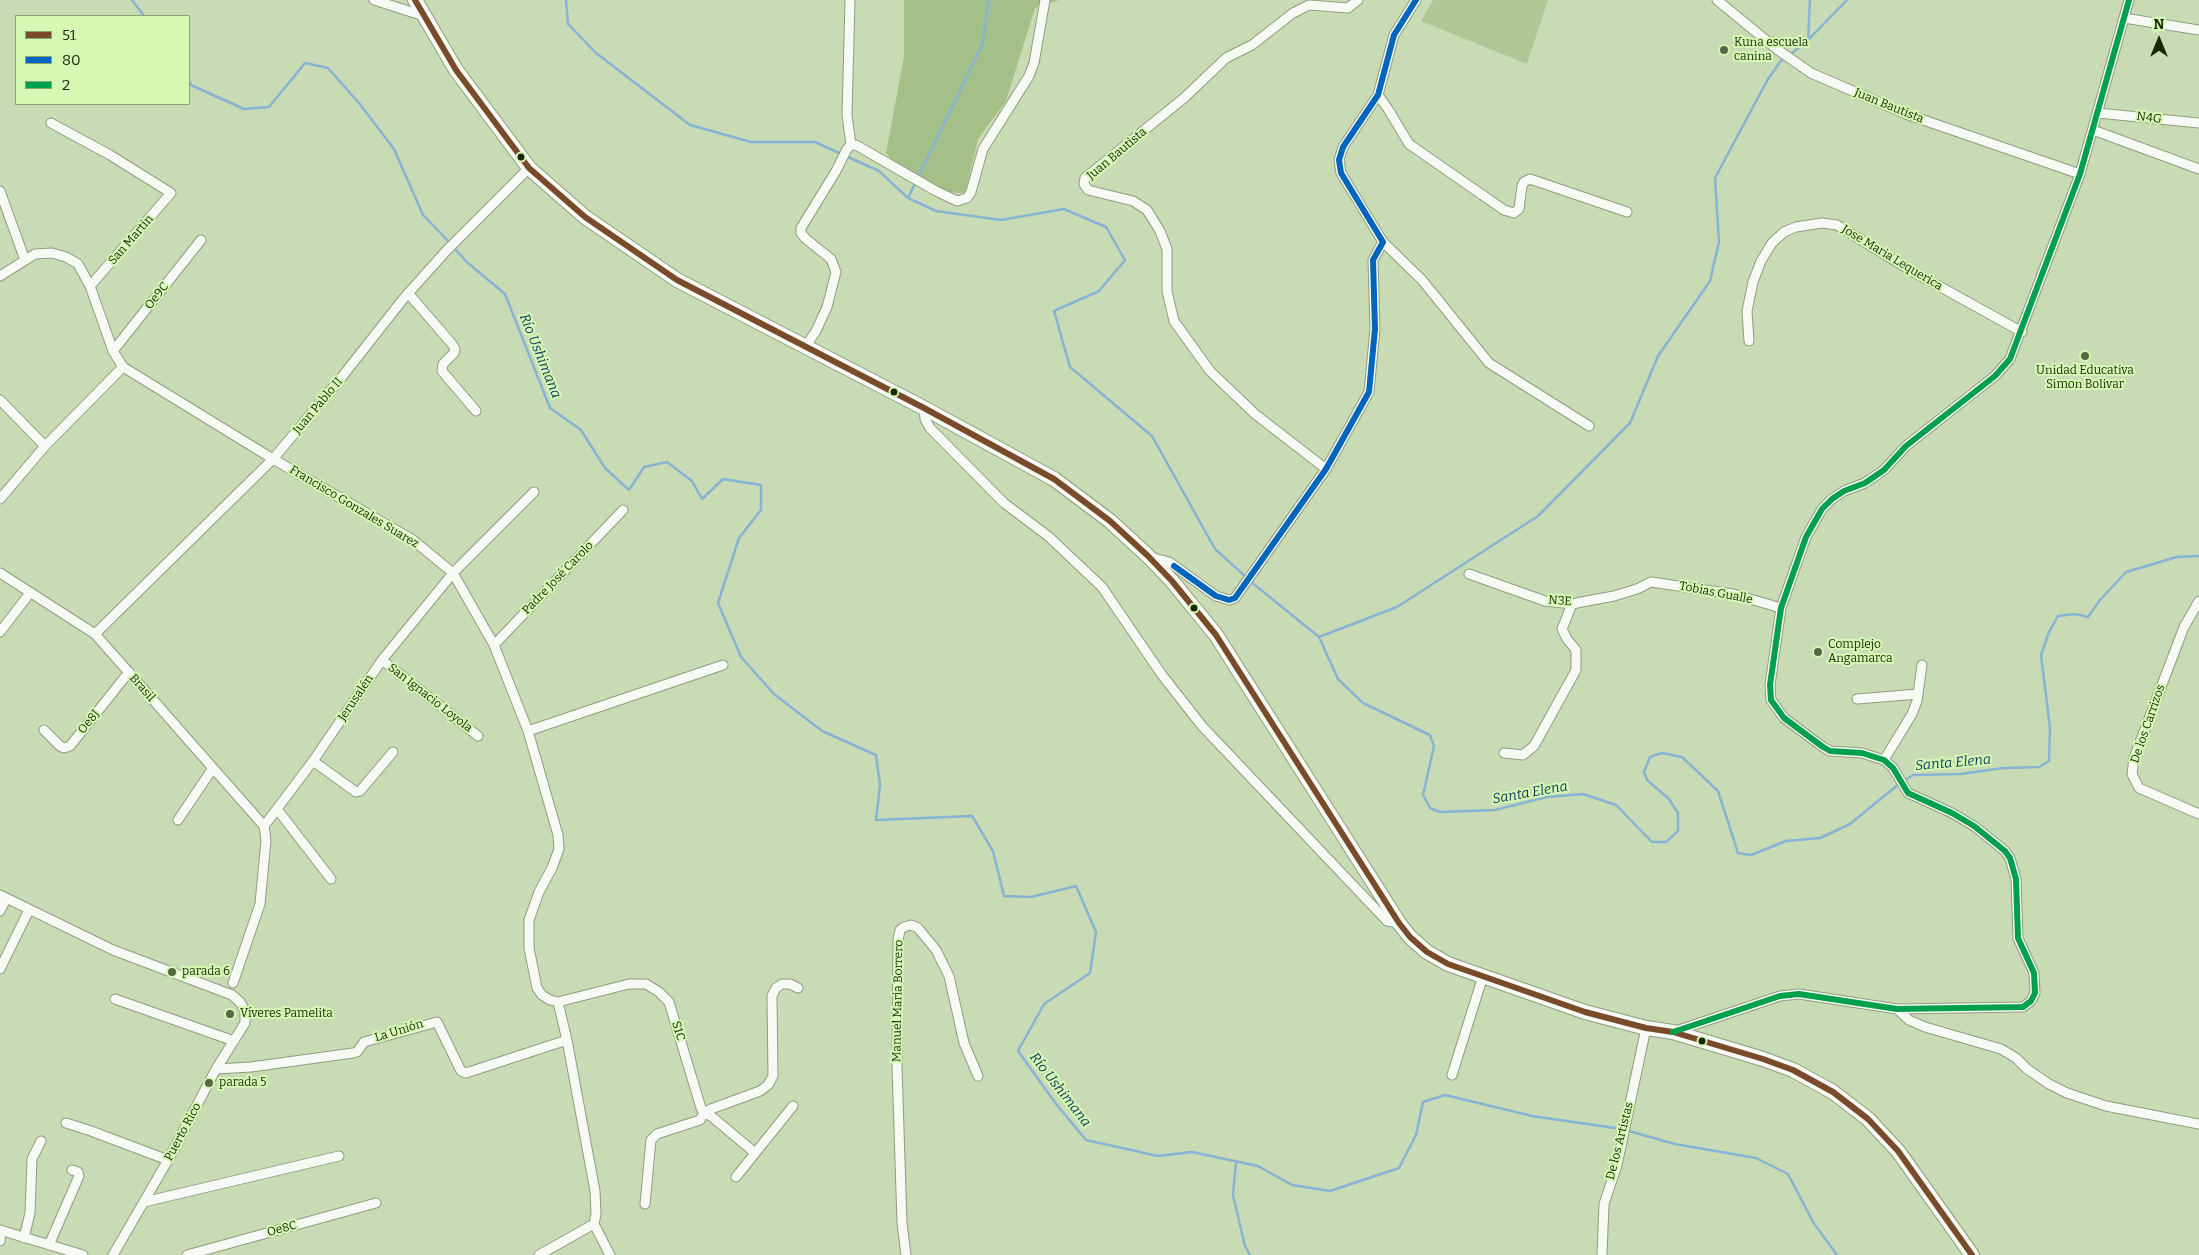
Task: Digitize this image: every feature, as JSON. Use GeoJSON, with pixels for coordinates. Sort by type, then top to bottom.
{"type":"FeatureCollection","features":[{"type":"Feature","properties":{"kind":"main road"},"geometry":{"type":"LineString","coordinates":[[415,0],[456,70],[529,168],[585,216],[677,280],[924,408],[1054,478],[1110,521],[1148,556],[1172,581],[1216,635],[1399,923],[1410,937],[1427,952],[1448,964],[1585,1012],[1646,1028],[1673,1032],[1763,1059],[1793,1070],[1833,1092],[1852,1105],[1884,1134],[1972,1255]]}},
{"type":"Feature","properties":{"kind":"street"},"geometry":{"type":"LineString","coordinates":[[374,0],[424,16]]}},
{"type":"Feature","properties":{"kind":"street"},"geometry":{"type":"LineString","coordinates":[[805,346],[816,331],[827,307],[836,272],[831,259],[806,239],[801,233],[801,228],[849,147],[850,0]]}},
{"type":"Feature","properties":{"kind":"street"},"geometry":{"type":"LineString","coordinates":[[849,147],[856,145],[957,201],[967,198],[971,192],[983,149],[1024,83],[1034,63],[1045,0]]}},
{"type":"Feature","properties":{"kind":"street","name":"Juan Bautista"},"geometry":{"type":"LineString","coordinates":[[1326,469],[1255,414],[1210,371],[1174,321],[1167,291],[1167,249],[1160,231],[1147,210],[1133,201],[1088,190],[1084,184],[1085,178],[1184,98],[1226,58],[1252,45],[1293,13],[1309,5],[1348,8],[1358,0]]}},
{"type":"Feature","properties":{"kind":"street"},"geometry":{"type":"LineString","coordinates":[[1416,0],[1394,35],[1378,95],[1343,147],[1339,160],[1341,173],[1383,242],[1422,280],[1489,363],[1589,426]]}},
{"type":"Feature","properties":{"kind":"street","name":"Juan Bautista"},"geometry":{"type":"LineString","coordinates":[[1717,0],[1778,50],[1811,73],[1906,114],[2080,174]]}},
{"type":"Feature","properties":{"kind":"street"},"geometry":{"type":"LineString","coordinates":[[1673,1032],[1780,996],[1799,994],[1897,1009],[2024,1007],[2036,993],[2034,973],[2018,938],[2016,879],[2010,858],[2005,851],[1974,826],[1952,813],[1908,793],[1893,768],[1884,760],[1862,753],[1830,751],[1784,718],[1771,700],[1770,685],[1781,608],[1806,537],[1822,509],[1844,491],[1865,483],[1884,470],[1906,446],[1995,376],[2010,359],[2022,332],[2080,174],[2129,0]]}},
{"type":"Feature","properties":{"kind":"street"},"geometry":{"type":"LineString","coordinates":[[2124,18],[2199,30]]}},
{"type":"Feature","properties":{"kind":"street"},"geometry":{"type":"LineString","coordinates":[[1378,95],[1409,144],[1504,210],[1514,213],[1519,209],[1522,186],[1524,182],[1530,179],[1628,212]]}},
{"type":"Feature","properties":{"kind":"street","name":"N4G"},"geometry":{"type":"LineString","coordinates":[[2098,113],[2199,123]]}},
{"type":"Feature","properties":{"kind":"street","name":"San Martin"},"geometry":{"type":"LineString","coordinates":[[51,123],[110,155],[171,193],[90,286]]}},
{"type":"Feature","properties":{"kind":"street"},"geometry":{"type":"LineString","coordinates":[[2093,130],[2199,169]]}},
{"type":"Feature","properties":{"kind":"street","name":"Juan Pablo II"},"geometry":{"type":"LineString","coordinates":[[95,634],[273,459],[408,293],[457,240],[529,168]]}},
{"type":"Feature","properties":{"kind":"street"},"geometry":{"type":"LineString","coordinates":[[0,191],[25,260]]}},
{"type":"Feature","properties":{"kind":"street","name":"Jose Maria Lequerica"},"geometry":{"type":"LineString","coordinates":[[1749,341],[1747,311],[1753,282],[1761,261],[1772,243],[1784,232],[1796,227],[1822,223],[1837,225],[1910,270],[2022,332]]}},
{"type":"Feature","properties":{"kind":"street","name":"Oe9C"},"geometry":{"type":"LineString","coordinates":[[113,351],[201,240]]}},
{"type":"Feature","properties":{"kind":"street"},"geometry":{"type":"LineString","coordinates":[[1148,556],[1169,562],[1216,596],[1229,600],[1235,598],[1326,469],[1369,392],[1375,329],[1373,260],[1383,242]]}},
{"type":"Feature","properties":{"kind":"street","name":"Francisco Gonzales Suarez"},"geometry":{"type":"LineString","coordinates":[[0,276],[35,254],[52,253],[66,257],[78,264],[90,286],[113,351],[123,367],[273,459],[413,540],[453,573],[494,645],[528,731],[558,835],[558,850],[552,868],[539,892],[529,920],[529,948],[537,988],[550,1000],[558,1002]]}},
{"type":"Feature","properties":{"kind":"street"},"geometry":{"type":"LineString","coordinates":[[408,293],[455,349],[454,353],[443,364],[442,371],[476,411]]}},
{"type":"Feature","properties":{"kind":"street"},"geometry":{"type":"LineString","coordinates":[[0,499],[45,446],[123,367]]}},
{"type":"Feature","properties":{"kind":"street"},"geometry":{"type":"LineString","coordinates":[[0,400],[45,446]]}},
{"type":"Feature","properties":{"kind":"street"},"geometry":{"type":"LineString","coordinates":[[924,408],[925,419],[930,428],[990,490],[1004,503],[1055,541],[1102,587],[1162,675],[1202,726],[1387,920],[1399,923]]}},
{"type":"Feature","properties":{"kind":"street","name":"Jerusalén"},"geometry":{"type":"LineString","coordinates":[[264,826],[313,761],[382,660],[453,573],[534,492]]}},
{"type":"Feature","properties":{"kind":"street","name":"Padre José Carolo"},"geometry":{"type":"LineString","coordinates":[[494,645],[622,510]]}},
{"type":"Feature","properties":{"kind":"street","name":"Brasil"},"geometry":{"type":"LineString","coordinates":[[0,573],[95,634],[264,826]]}},
{"type":"Feature","properties":{"kind":"street","name":"N3E"},"geometry":{"type":"LineString","coordinates":[[1470,574],[1545,601],[1572,604],[1636,590],[1651,582]]}},
{"type":"Feature","properties":{"kind":"street","name":"Tobias Gualle"},"geometry":{"type":"LineString","coordinates":[[1651,582],[1733,594],[1781,608]]}},
{"type":"Feature","properties":{"kind":"street"},"geometry":{"type":"LineString","coordinates":[[0,632],[30,592]]}},
{"type":"Feature","properties":{"kind":"street","name":"De los Carrizos"},"geometry":{"type":"LineString","coordinates":[[2199,601],[2184,626],[2134,758],[2132,774],[2139,788],[2199,814]]}},
{"type":"Feature","properties":{"kind":"street"},"geometry":{"type":"LineString","coordinates":[[1504,753],[1523,755],[1534,746],[1576,670],[1576,650],[1562,629],[1572,604]]}},
{"type":"Feature","properties":{"kind":"street","name":"San Ignacio Loyola"},"geometry":{"type":"LineString","coordinates":[[382,660],[478,736]]}},
{"type":"Feature","properties":{"kind":"street"},"geometry":{"type":"LineString","coordinates":[[528,731],[723,665]]}},
{"type":"Feature","properties":{"kind":"street"},"geometry":{"type":"LineString","coordinates":[[1884,760],[1912,714],[1918,694],[1922,665]]}},
{"type":"Feature","properties":{"kind":"street","name":"Oe8J"},"geometry":{"type":"LineString","coordinates":[[44,730],[60,746],[64,748],[70,746],[129,672]]}},
{"type":"Feature","properties":{"kind":"street"},"geometry":{"type":"LineString","coordinates":[[1857,699],[1918,694]]}},
{"type":"Feature","properties":{"kind":"street"},"geometry":{"type":"LineString","coordinates":[[313,761],[356,792],[360,791],[393,752]]}},
{"type":"Feature","properties":{"kind":"street"},"geometry":{"type":"LineString","coordinates":[[178,820],[214,768]]}},
{"type":"Feature","properties":{"kind":"street"},"geometry":{"type":"LineString","coordinates":[[278,809],[331,879]]}},
{"type":"Feature","properties":{"kind":"street"},"geometry":{"type":"LineString","coordinates":[[233,982],[260,904],[266,840],[264,826]]}},
{"type":"Feature","properties":{"kind":"street"},"geometry":{"type":"LineString","coordinates":[[0,911],[3,897]]}},
{"type":"Feature","properties":{"kind":"street","name":"Puerto Rico"},"geometry":{"type":"LineString","coordinates":[[3,897],[113,950],[232,995],[240,1002],[246,1017],[245,1023],[216,1069],[168,1160],[113,1255]]}},
{"type":"Feature","properties":{"kind":"street"},"geometry":{"type":"LineString","coordinates":[[0,969],[29,910]]}},
{"type":"Feature","properties":{"kind":"street","name":"Manuel Maria Borrero"},"geometry":{"type":"LineString","coordinates":[[906,1255],[902,1223],[897,1075],[898,940],[900,930],[904,927],[911,925],[918,928],[936,950],[949,976],[964,1043],[978,1076]]}},
{"type":"Feature","properties":{"kind":"street"},"geometry":{"type":"LineString","coordinates":[[1452,1075],[1483,976]]}},
{"type":"Feature","properties":{"kind":"street","name":"S1C"},"geometry":{"type":"LineString","coordinates":[[558,1002],[629,984],[646,984],[659,992],[669,1002],[704,1113]]}},
{"type":"Feature","properties":{"kind":"street"},"geometry":{"type":"LineString","coordinates":[[645,1204],[651,1140],[658,1134],[700,1120],[704,1113],[760,1091],[768,1085],[773,1076],[772,996],[776,988],[782,984],[790,984],[798,988]]}},
{"type":"Feature","properties":{"kind":"street"},"geometry":{"type":"LineString","coordinates":[[115,999],[234,1041]]}},
{"type":"Feature","properties":{"kind":"street"},"geometry":{"type":"LineString","coordinates":[[558,1002],[567,1040],[595,1191],[596,1214],[594,1224],[610,1255]]}},
{"type":"Feature","properties":{"kind":"street"},"geometry":{"type":"LineString","coordinates":[[1897,1009],[1909,1020],[1926,1027],[2001,1049],[2016,1058],[2027,1069],[2067,1094],[2106,1106],[2199,1124]]}},
{"type":"Feature","properties":{"kind":"street","name":"La Unión"},"geometry":{"type":"LineString","coordinates":[[216,1069],[251,1067],[353,1053],[357,1052],[364,1042],[437,1022],[461,1071],[466,1073],[567,1040]]}},
{"type":"Feature","properties":{"kind":"street","name":"De los Artistas"},"geometry":{"type":"LineString","coordinates":[[1602,1255],[1604,1204],[1617,1165],[1646,1028]]}},
{"type":"Feature","properties":{"kind":"street"},"geometry":{"type":"LineString","coordinates":[[736,1176],[793,1106]]}},
{"type":"Feature","properties":{"kind":"street"},"geometry":{"type":"LineString","coordinates":[[704,1113],[711,1116],[754,1152]]}},
{"type":"Feature","properties":{"kind":"street"},"geometry":{"type":"LineString","coordinates":[[66,1123],[92,1130],[168,1160]]}},
{"type":"Feature","properties":{"kind":"street"},"geometry":{"type":"LineString","coordinates":[[24,1238],[30,1212],[32,1159],[41,1142]]}},
{"type":"Feature","properties":{"kind":"street"},"geometry":{"type":"LineString","coordinates":[[144,1202],[339,1156]]}},
{"type":"Feature","properties":{"kind":"street"},"geometry":{"type":"LineString","coordinates":[[49,1245],[79,1176],[78,1172],[72,1170]]}},
{"type":"Feature","properties":{"kind":"street","name":"Oe8C"},"geometry":{"type":"LineString","coordinates":[[187,1255],[376,1203]]}},
{"type":"Feature","properties":{"kind":"street"},"geometry":{"type":"LineString","coordinates":[[540,1255],[594,1224]]}},
{"type":"Feature","properties":{"kind":"street"},"geometry":{"type":"LineString","coordinates":[[0,1241],[0,1230],[82,1255]]}},
{"type":"Feature","properties":{"kind":"green space"},"geometry":{"type":"Polygon","coordinates":[[[904,0],[1059,0],[1035,8],[1006,101],[978,139],[965,193],[935,192],[904,175],[886,153],[904,57],[904,0]]]}},
{"type":"Feature","properties":{"kind":"green space"},"geometry":{"type":"Polygon","coordinates":[[[1433,0],[1548,0],[1527,64],[1421,21],[1433,0]]]}},
{"type":"Feature","properties":{"kind":"waterway","name":"Río Ushimana"},"geometry":{"type":"LineString","coordinates":[[132,0],[143,15]]}},
{"type":"Feature","properties":{"kind":"waterway"},"geometry":{"type":"LineString","coordinates":[[566,0],[568,24],[596,53],[690,125],[751,142],[815,142],[879,171],[908,198],[936,211],[1001,220],[1064,209],[1106,227],[1125,260],[1099,291],[1054,311],[1070,367],[1152,436],[1215,549],[1246,577]]}},
{"type":"Feature","properties":{"kind":"waterway"},"geometry":{"type":"LineString","coordinates":[[908,198],[982,45],[989,0]]}},
{"type":"Feature","properties":{"kind":"waterway"},"geometry":{"type":"LineString","coordinates":[[1319,637],[1397,607],[1538,516],[1630,423],[1658,356],[1710,281],[1719,242],[1715,178],[1768,79],[1780,62],[1808,41],[1810,0]]}},
{"type":"Feature","properties":{"kind":"waterway"},"geometry":{"type":"LineString","coordinates":[[1808,40],[1847,0]]}},
{"type":"Feature","properties":{"kind":"waterway","name":"Río Ushimana"},"geometry":{"type":"LineString","coordinates":[[190,83],[244,109],[269,107],[305,63],[328,68],[359,103],[394,149],[423,215],[450,243]]}},
{"type":"Feature","properties":{"kind":"waterway","name":"Río Ushimana"},"geometry":{"type":"LineString","coordinates":[[453,247],[468,263],[505,294],[550,408],[581,430],[605,468],[629,490],[644,467],[667,462],[692,481],[702,499],[723,479],[761,485],[761,510],[739,538],[718,603],[741,657],[774,694],[822,731],[876,755],[880,785],[876,820],[972,816],[993,851],[1004,896],[1031,897],[1076,886],[1096,932],[1090,973],[1044,1004],[1018,1051],[1056,1104],[1086,1140],[1158,1156],[1192,1152],[1258,1166],[1292,1185],[1330,1191],[1399,1168],[1416,1135],[1423,1102],[1445,1095],[1532,1116],[1615,1128]]}},
{"type":"Feature","properties":{"kind":"waterway","name":"Santa Elena"},"geometry":{"type":"LineString","coordinates":[[1904,781],[1913,775],[1961,774],[2003,768],[2039,767],[2049,761],[2050,728],[2041,655],[2049,632],[2058,616],[2075,614],[2088,617],[2100,600],[2126,572],[2177,557],[2199,556]]}},
{"type":"Feature","properties":{"kind":"waterway","name":"Santa Elena"},"geometry":{"type":"LineString","coordinates":[[1250,581],[1319,637],[1338,679],[1363,703],[1430,735],[1434,746],[1423,795],[1430,808],[1440,812],[1495,810],[1547,797],[1583,794],[1616,805],[1652,842],[1666,842],[1678,831],[1678,813],[1669,799],[1647,780],[1644,772],[1650,757],[1662,753],[1682,757],[1718,791],[1738,853],[1751,855],[1786,841],[1820,838],[1850,824],[1899,784]]}},
{"type":"Feature","properties":{"kind":"waterway"},"geometry":{"type":"LineString","coordinates":[[1629,1131],[1675,1144],[1756,1158],[1788,1174],[1813,1222],[1837,1255]]}},
{"type":"Feature","properties":{"kind":"waterway","name":"Río Ushimana"},"geometry":{"type":"LineString","coordinates":[[1236,1162],[1233,1195],[1245,1246],[1250,1255]]}},
{"type":"Feature","properties":{"kind":"transit line","name":"51"},"geometry":{"type":"LineString","coordinates":[[415,0],[456,70],[529,168],[585,217],[677,280],[924,408],[1054,479],[1110,521],[1148,556],[1172,581],[1216,635],[1399,923],[1410,937],[1427,952],[1448,964],[1585,1012],[1646,1028],[1673,1032],[1763,1059],[1793,1070],[1833,1092],[1868,1119],[1898,1151],[1972,1255]]}},
{"type":"Feature","properties":{"kind":"transit line","name":"80"},"geometry":{"type":"LineString","coordinates":[[1174,566],[1216,596],[1229,600],[1235,598],[1326,469],[1369,392],[1375,329],[1373,260],[1383,242],[1341,173],[1339,160],[1343,147],[1378,95],[1394,35],[1416,0]]}},
{"type":"Feature","properties":{"kind":"transit line","name":"2"},"geometry":{"type":"LineString","coordinates":[[1673,1032],[1780,996],[1799,994],[1897,1009],[2023,1007],[2031,1001],[2035,993],[2034,973],[2018,938],[2016,879],[2010,858],[2005,851],[1974,826],[1952,813],[1908,793],[1893,768],[1884,760],[1862,753],[1830,751],[1823,747],[1784,718],[1771,700],[1770,685],[1781,608],[1806,537],[1822,509],[1844,491],[1865,483],[1884,470],[1906,446],[1995,376],[2010,359],[2080,174],[2129,0]]}},
{"type":"Feature","properties":{"kind":"place","name":"Kuna escuela canina"},"geometry":{"type":"Point","coordinates":[1724,50]}},
{"type":"Feature","properties":{"kind":"place","name":"Unidad Educativa Simon Bolivar"},"geometry":{"type":"Point","coordinates":[2085,356]}},
{"type":"Feature","properties":{"kind":"place","name":"Complejo Angamarca"},"geometry":{"type":"Point","coordinates":[1818,652]}},
{"type":"Feature","properties":{"kind":"place","name":"parada 6"},"geometry":{"type":"Point","coordinates":[172,972]}},
{"type":"Feature","properties":{"kind":"place","name":"Víveres Pamelita"},"geometry":{"type":"Point","coordinates":[230,1014]}},
{"type":"Feature","properties":{"kind":"place","name":"parada 5"},"geometry":{"type":"Point","coordinates":[209,1083]}}]}
